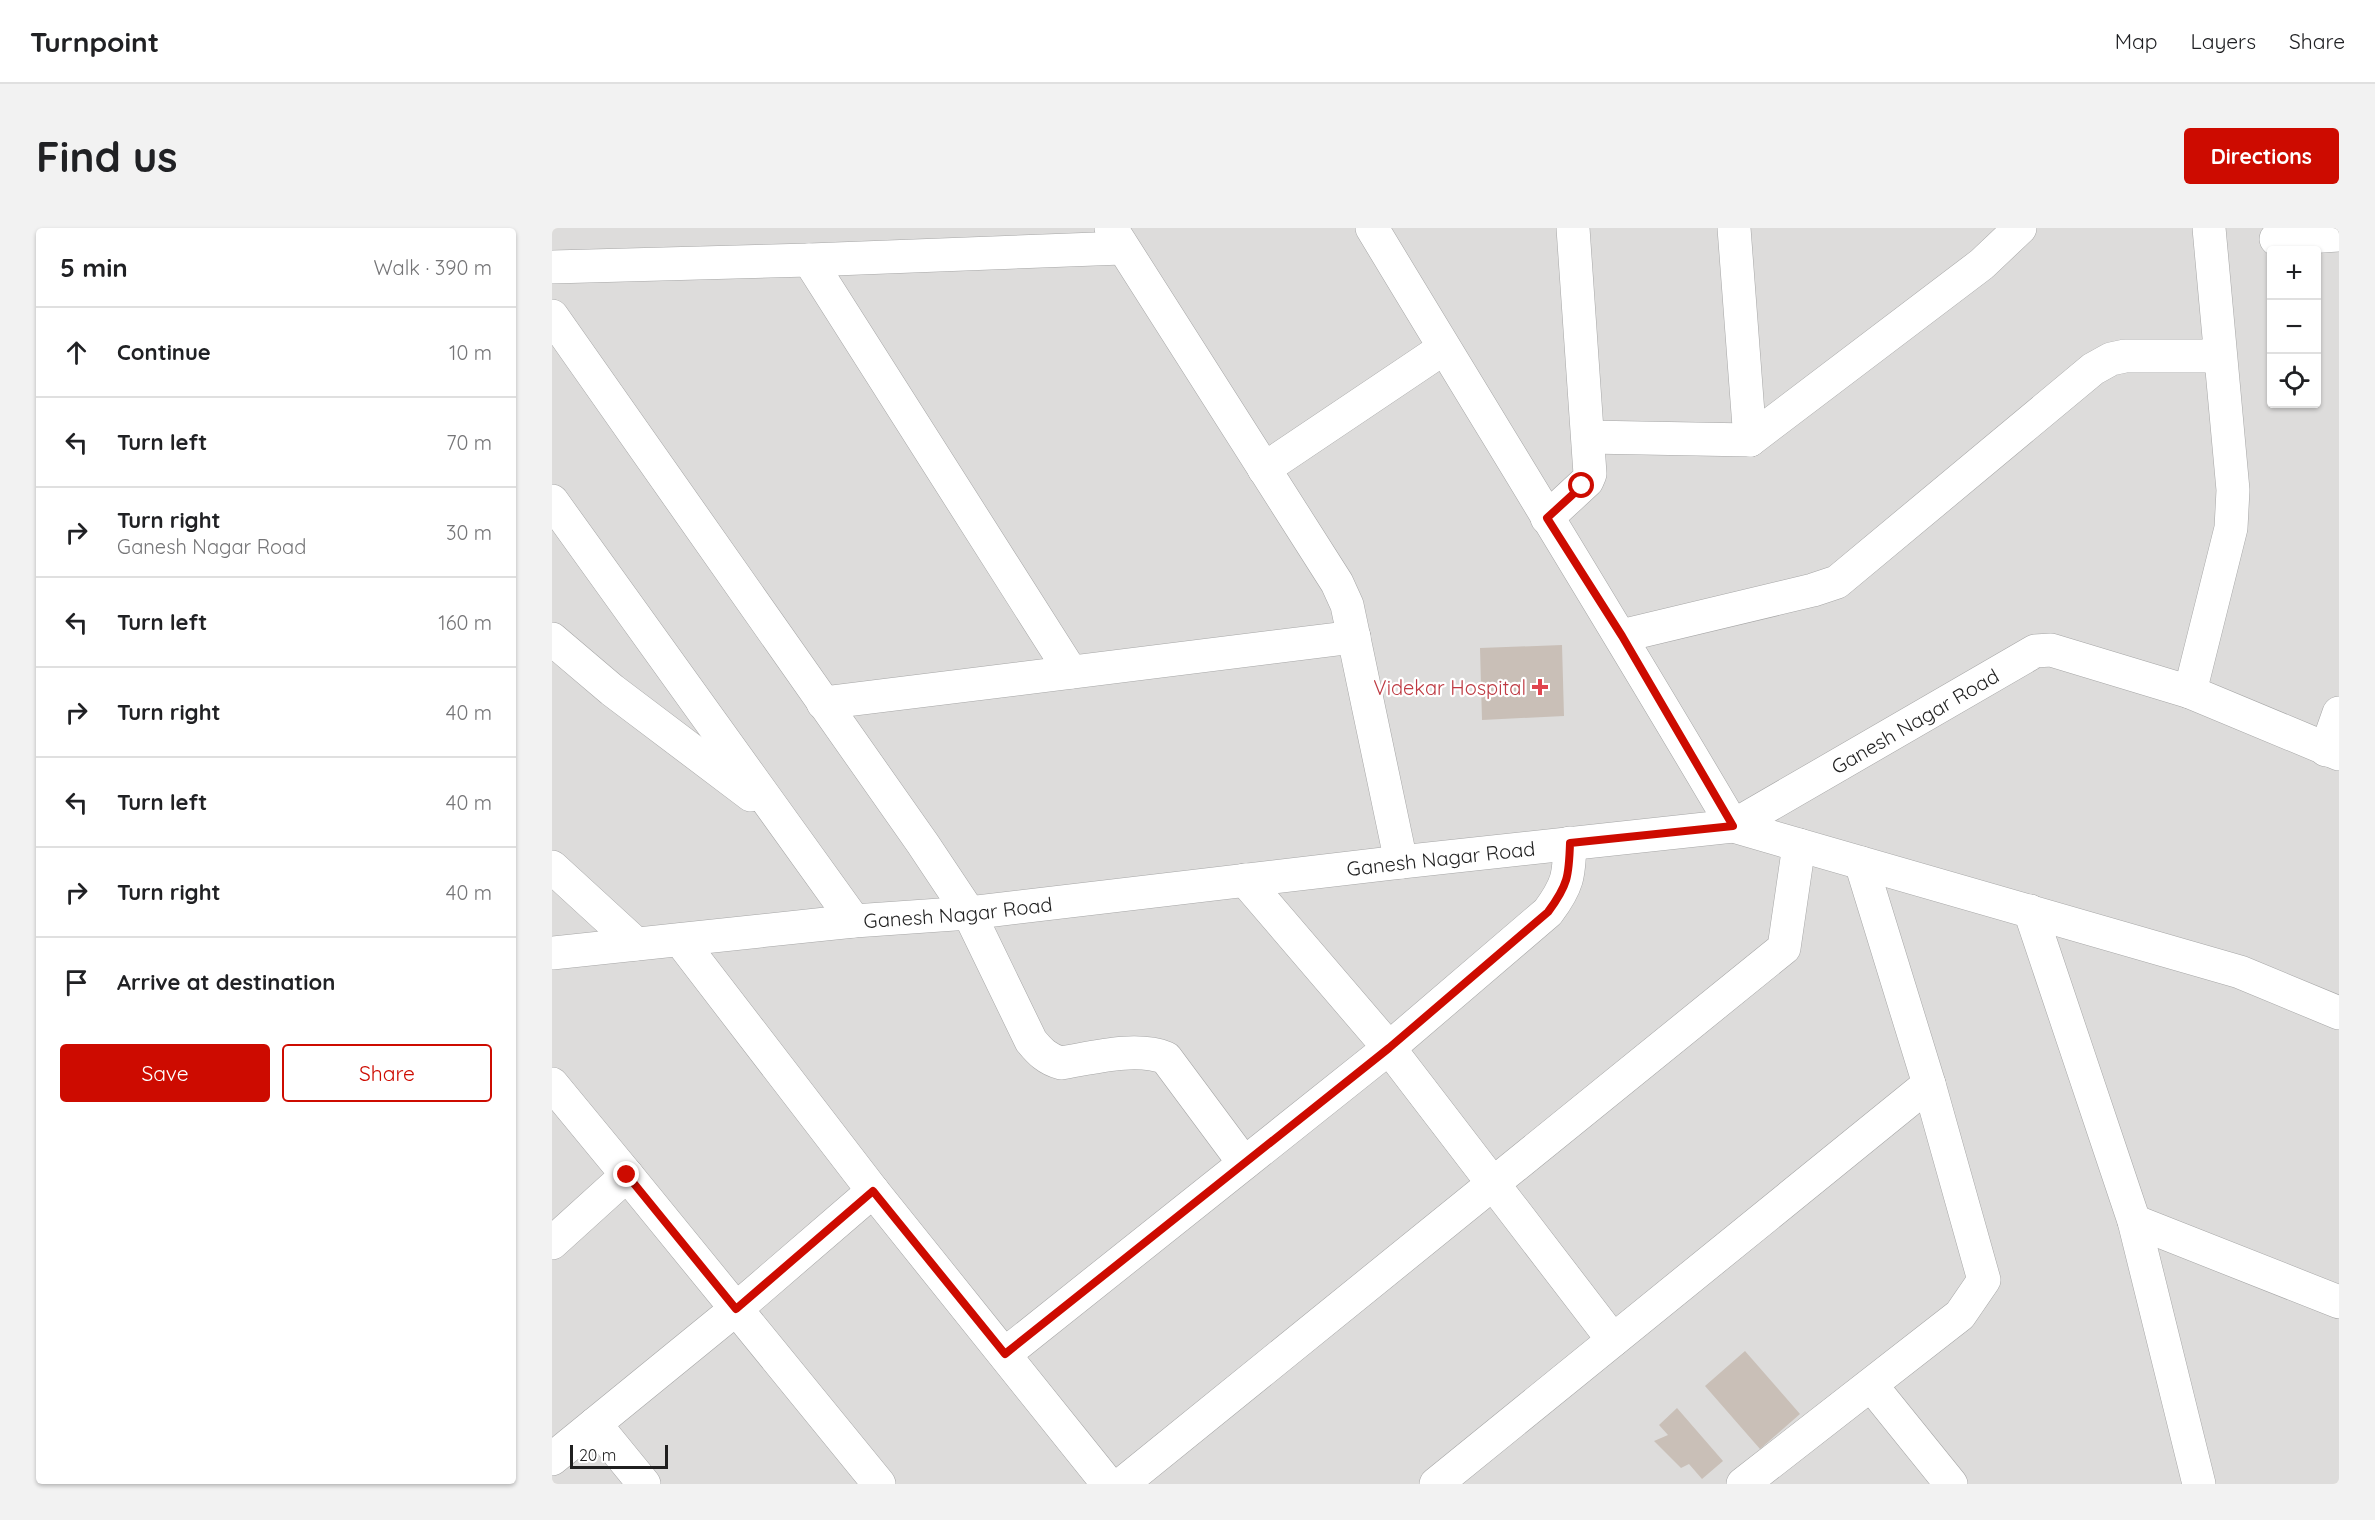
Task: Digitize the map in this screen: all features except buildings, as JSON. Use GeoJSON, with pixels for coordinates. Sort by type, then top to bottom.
{"type":"FeatureCollection","features":[{"type":"Feature","properties":{"kind":"street"},"geometry":{"type":"LineString","coordinates":[[1372,228],[1547,518],[1622,636],[1733,826],[2240,972],[2339,1013]]}},
{"type":"Feature","properties":{"kind":"street"},"geometry":{"type":"LineString","coordinates":[[1547,518],[1587,481],[1590,474],[1573,228]]}},
{"type":"Feature","properties":{"kind":"street"},"geometry":{"type":"LineString","coordinates":[[1734,228],[1750,440]]}},
{"type":"Feature","properties":{"kind":"street"},"geometry":{"type":"LineString","coordinates":[[1588,438],[1750,440],[1982,264],[2020,228]]}},
{"type":"Feature","properties":{"kind":"street"},"geometry":{"type":"LineString","coordinates":[[2190,692],[2231,528],[2233,490],[2209,228]]}},
{"type":"Feature","properties":{"kind":"street"},"geometry":{"type":"LineString","coordinates":[[2276,239],[2339,235]]}},
{"type":"Feature","properties":{"kind":"street"},"geometry":{"type":"LineString","coordinates":[[552,267],[809,260],[1116,238],[1337,583],[1347,605],[1401,862]]}},
{"type":"Feature","properties":{"kind":"street"},"geometry":{"type":"LineString","coordinates":[[809,260],[1071,672]]}},
{"type":"Feature","properties":{"kind":"street"},"geometry":{"type":"LineString","coordinates":[[552,316],[923,844],[969,913],[1031,1041],[1050,1060],[1061,1063],[1139,1052],[1155,1053],[1166,1058],[1244,1163]]}},
{"type":"Feature","properties":{"kind":"street"},"geometry":{"type":"LineString","coordinates":[[1264,469],[1444,348]]}},
{"type":"Feature","properties":{"kind":"street"},"geometry":{"type":"LineString","coordinates":[[1622,636],[1813,590],[1837,582],[2093,369],[2111,359],[2125,356],[2220,356]]}},
{"type":"Feature","properties":{"kind":"street"},"geometry":{"type":"LineString","coordinates":[[552,501],[854,921]]}},
{"type":"Feature","properties":{"kind":"street"},"geometry":{"type":"LineString","coordinates":[[823,703],[1354,637]]}},
{"type":"Feature","properties":{"kind":"street"},"geometry":{"type":"LineString","coordinates":[[552,639],[612,690],[778,816]]}},
{"type":"Feature","properties":{"kind":"street","name":"Ganesh Nagar Road"},"geometry":{"type":"LineString","coordinates":[[552,953],[854,921],[969,913],[1733,826],[2035,651],[2051,650],[2190,692],[2333,752]]}},
{"type":"Feature","properties":{"kind":"street"},"geometry":{"type":"LineString","coordinates":[[2333,752],[2339,713]]}},
{"type":"Feature","properties":{"kind":"street"},"geometry":{"type":"LineString","coordinates":[[1005,1354],[1389,1048],[1548,912],[1561,894],[1569,874],[1570,843]]}},
{"type":"Feature","properties":{"kind":"street"},"geometry":{"type":"LineString","coordinates":[[1122,1484],[1784,948],[1799,845]]}},
{"type":"Feature","properties":{"kind":"street"},"geometry":{"type":"LineString","coordinates":[[1743,1484],[1960,1315],[1984,1280],[1929,1084],[1862,863]]}},
{"type":"Feature","properties":{"kind":"street"},"geometry":{"type":"LineString","coordinates":[[552,867],[636,944]]}},
{"type":"Feature","properties":{"kind":"street"},"geometry":{"type":"LineString","coordinates":[[1245,880],[1389,1048],[1613,1340]]}},
{"type":"Feature","properties":{"kind":"street"},"geometry":{"type":"LineString","coordinates":[[2030,912],[2134,1221],[2199,1484]]}},
{"type":"Feature","properties":{"kind":"street"},"geometry":{"type":"LineString","coordinates":[[680,940],[873,1191],[1108,1484]]}},
{"type":"Feature","properties":{"kind":"street"},"geometry":{"type":"LineString","coordinates":[[552,1084],[879,1484]]}},
{"type":"Feature","properties":{"kind":"street"},"geometry":{"type":"LineString","coordinates":[[1436,1484],[1929,1084]]}},
{"type":"Feature","properties":{"kind":"street"},"geometry":{"type":"LineString","coordinates":[[552,1243],[627,1175]]}},
{"type":"Feature","properties":{"kind":"street"},"geometry":{"type":"LineString","coordinates":[[552,1459],[736,1309],[873,1191]]}},
{"type":"Feature","properties":{"kind":"street"},"geometry":{"type":"LineString","coordinates":[[2134,1221],[2339,1302]]}},
{"type":"Feature","properties":{"kind":"street"},"geometry":{"type":"LineString","coordinates":[[1870,1385],[1951,1484]]}},
{"type":"Feature","properties":{"kind":"street"},"geometry":{"type":"LineString","coordinates":[[595,1424],[644,1484]]}},
{"type":"Feature","properties":{"kind":"shaded area"},"geometry":{"type":"Polygon","coordinates":[[[552,228],[2339,228],[2339,1484],[552,1484],[552,228]]]}},
{"type":"Feature","properties":{"kind":"place","name":"Videkar Hospital"},"geometry":{"type":"Point","coordinates":[1540,687]}},
{"type":"Feature","properties":{"kind":"route"},"geometry":{"type":"LineString","coordinates":[[627,1175],[736,1309],[873,1191],[1005,1354],[1389,1048],[1548,912],[1561,894],[1569,874],[1570,843],[1733,826],[1622,636],[1547,518],[1582,486]]}}]}
